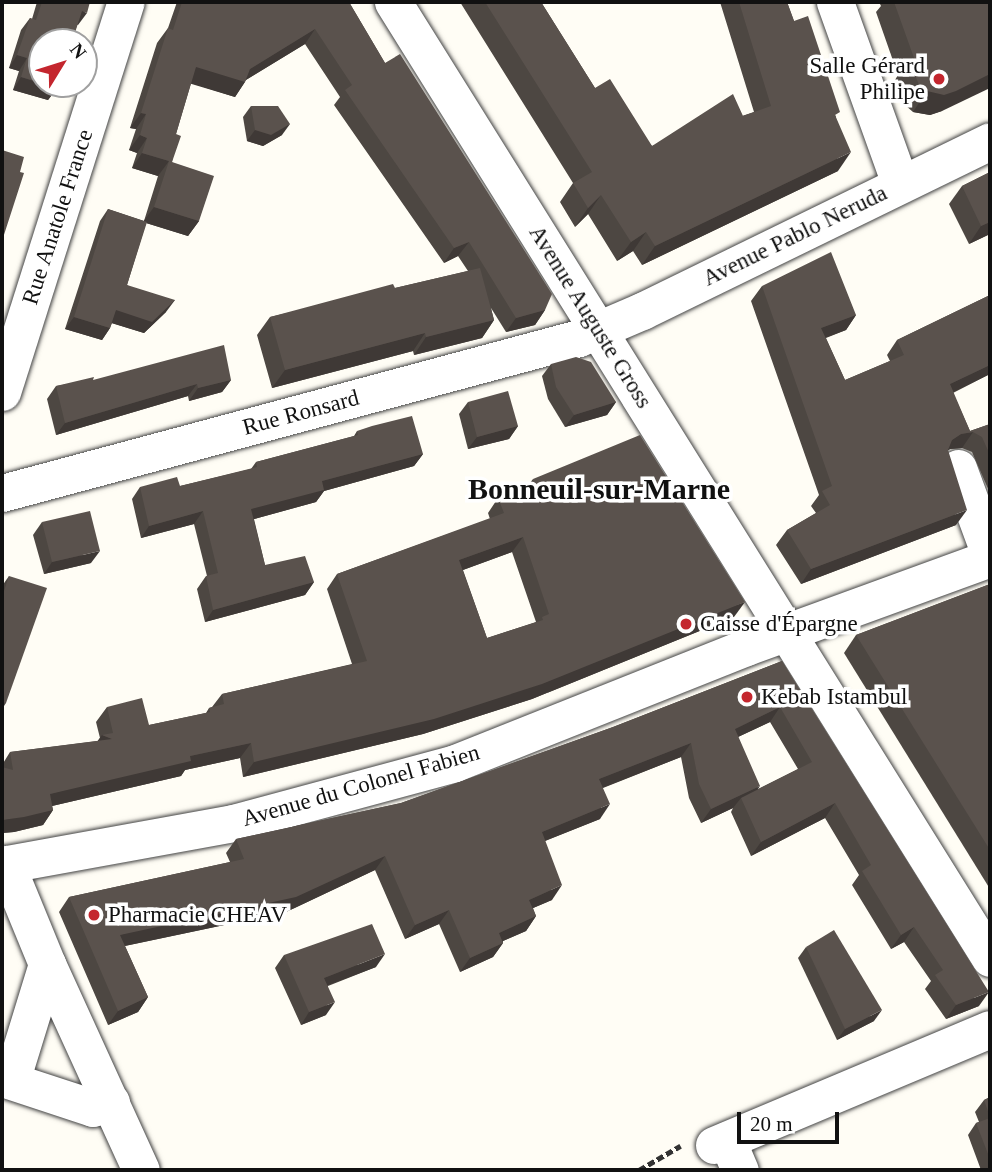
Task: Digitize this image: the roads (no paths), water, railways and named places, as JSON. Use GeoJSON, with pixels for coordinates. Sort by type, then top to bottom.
{"type":"FeatureCollection","features":[{"type":"Feature","properties":{"kind":"street","name":"Rue Anatole France"},"geometry":{"type":"LineString","coordinates":[[2,391],[126,2]]}},
{"type":"Feature","properties":{"kind":"street","name":"Avenue Auguste Gross"},"geometry":{"type":"LineString","coordinates":[[393,2],[990,958]]}},
{"type":"Feature","properties":{"kind":"street"},"geometry":{"type":"LineString","coordinates":[[835,2],[900,184]]}},
{"type":"Feature","properties":{"kind":"street","name":"Avenue Pablo Neruda"},"geometry":{"type":"LineString","coordinates":[[599,330],[990,142]]}},
{"type":"Feature","properties":{"kind":"street","name":"Rue Ronsard"},"geometry":{"type":"LineString","coordinates":[[2,493],[566,343],[599,330]]}},
{"type":"Feature","properties":{"kind":"street"},"geometry":{"type":"LineString","coordinates":[[958,468],[990,556]]}},
{"type":"Feature","properties":{"kind":"street","name":"Avenue du Colonel Fabien"},"geometry":{"type":"LineString","coordinates":[[4,864],[233,823],[455,763],[990,556]]}},
{"type":"Feature","properties":{"kind":"street"},"geometry":{"type":"LineString","coordinates":[[4,864],[13,913],[47,964],[141,1170]]}},
{"type":"Feature","properties":{"kind":"street"},"geometry":{"type":"LineString","coordinates":[[47,964],[7,1095],[93,1108],[111,1102]]}},
{"type":"Feature","properties":{"kind":"street"},"geometry":{"type":"LineString","coordinates":[[727,1152],[990,1029]]}},
{"type":"Feature","properties":{"kind":"place","name":"Salle Gérard Philipe"},"geometry":{"type":"Point","coordinates":[939,79]}},
{"type":"Feature","properties":{"kind":"place","name":"Caisse d'Épargne"},"geometry":{"type":"Point","coordinates":[686,624]}},
{"type":"Feature","properties":{"kind":"place","name":"Kebab Istambul"},"geometry":{"type":"Point","coordinates":[747,697]}},
{"type":"Feature","properties":{"kind":"place","name":"Pharmacie CHEAV"},"geometry":{"type":"Point","coordinates":[94,915]}},
{"type":"Feature","properties":{"kind":"district","name":"Bonneuil-sur-Marne"},"geometry":{"type":"Point","coordinates":[599,489]}}]}
